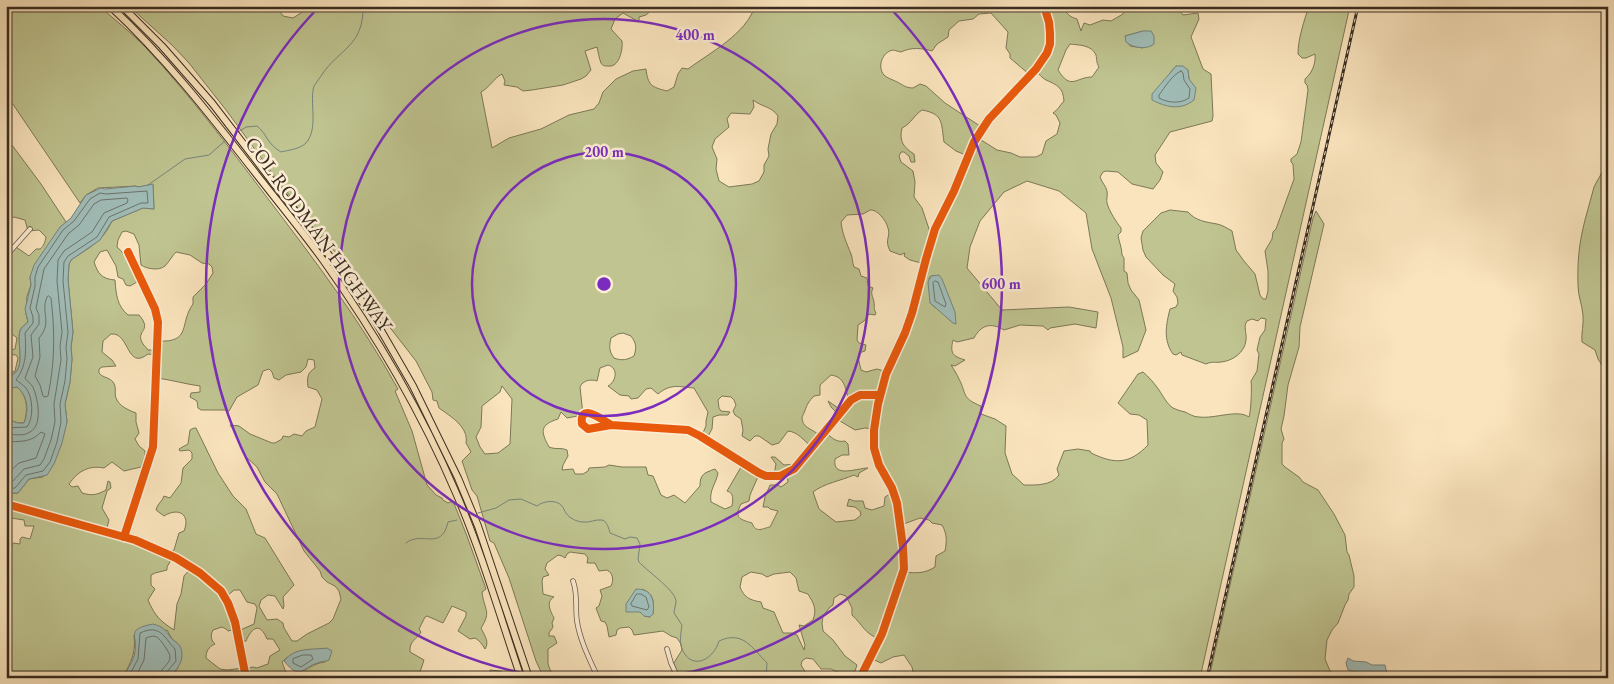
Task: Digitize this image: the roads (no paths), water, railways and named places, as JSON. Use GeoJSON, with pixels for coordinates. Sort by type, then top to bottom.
{"type":"FeatureCollection","features":[{"type":"Feature","properties":{"kind":"highway","name":"COL RODMAN HIGHWAY"},"geometry":{"type":"LineString","coordinates":[[110,6],[170,66],[229,138],[334,275],[383,350],[410,398],[456,492],[481,556],[521,678]]}},
{"type":"Feature","properties":{"kind":"highway","name":"COL RODMAN HIGHWAY"},"geometry":{"type":"LineString","coordinates":[[122,6],[182,67],[322,246],[374,320],[432,422],[468,501],[529,678]]}},
{"type":"Feature","properties":{"kind":"street"},"geometry":{"type":"LineString","coordinates":[[860,678],[882,634],[904,569],[897,503],[892,488],[879,465],[874,448],[874,430],[880,395],[886,374],[912,313],[935,229],[954,191],[974,142],[989,120],[1036,69],[1047,53],[1050,44],[1050,33],[1044,6]]}},
{"type":"Feature","properties":{"kind":"street"},"geometry":{"type":"LineString","coordinates":[[6,256],[30,229]]}},
{"type":"Feature","properties":{"kind":"street"},"geometry":{"type":"LineString","coordinates":[[124,537],[152,447],[158,322],[155,309],[128,252]]}},
{"type":"Feature","properties":{"kind":"street"},"geometry":{"type":"LineString","coordinates":[[611,425],[590,413],[584,414],[582,419],[583,426],[588,429],[611,425],[688,430],[766,476],[780,476],[788,474],[800,463],[851,400],[860,396],[880,395]]}},
{"type":"Feature","properties":{"kind":"street"},"geometry":{"type":"LineString","coordinates":[[6,504],[143,544],[189,565],[210,580],[221,591],[233,615],[246,678]]}},
{"type":"Feature","properties":{"kind":"street"},"geometry":{"type":"LineString","coordinates":[[573,582],[578,626],[598,678]]}},
{"type":"Feature","properties":{"kind":"street"},"geometry":{"type":"LineString","coordinates":[[666,648],[670,663],[678,678]]}},
{"type":"Feature","properties":{"kind":"water"},"geometry":{"type":"Polygon","coordinates":[[[1143,31],[1151,31],[1154,36],[1154,44],[1140,48],[1126,42],[1125,36],[1143,31]]]}},
{"type":"Feature","properties":{"kind":"water"},"geometry":{"type":"Polygon","coordinates":[[[1176,66],[1183,66],[1188,70],[1189,79],[1196,88],[1194,100],[1184,106],[1173,107],[1152,100],[1152,94],[1176,66]]]}},
{"type":"Feature","properties":{"kind":"water"},"geometry":{"type":"Polygon","coordinates":[[[153,184],[154,209],[143,208],[112,221],[100,240],[71,260],[69,264],[68,280],[73,332],[72,359],[70,382],[65,404],[67,422],[62,443],[54,464],[47,475],[29,479],[18,493],[6,493],[6,437],[8,435],[6,424],[12,421],[24,423],[27,409],[25,399],[17,387],[6,389],[6,377],[17,370],[19,364],[19,337],[22,327],[28,322],[25,309],[31,285],[30,277],[34,265],[60,227],[71,218],[86,195],[101,188],[138,187],[153,184]]]}},
{"type":"Feature","properties":{"kind":"water"},"geometry":{"type":"Polygon","coordinates":[[[939,275],[955,312],[956,324],[930,303],[928,282],[931,276],[939,275]]]}},
{"type":"Feature","properties":{"kind":"water"},"geometry":{"type":"Polygon","coordinates":[[[636,589],[646,591],[653,600],[654,609],[650,617],[644,616],[640,612],[626,612],[626,604],[636,589]]]}},
{"type":"Feature","properties":{"kind":"water"},"geometry":{"type":"Polygon","coordinates":[[[153,624],[164,629],[180,646],[182,656],[180,664],[169,678],[123,678],[134,656],[135,631],[153,624]]]}},
{"type":"Feature","properties":{"kind":"water"},"geometry":{"type":"Polygon","coordinates":[[[327,648],[332,651],[329,660],[317,663],[298,672],[289,667],[284,661],[298,651],[327,648]]]}},
{"type":"Feature","properties":{"kind":"water"},"geometry":{"type":"Polygon","coordinates":[[[1348,658],[1372,665],[1385,665],[1388,678],[1358,678],[1358,673],[1348,670],[1346,663],[1348,658]]]}},
{"type":"Feature","properties":{"kind":"waterway"},"geometry":{"type":"LineString","coordinates":[[238,132],[246,127],[257,126],[272,145],[281,152],[298,148],[306,143],[310,137],[313,123],[314,86],[328,67],[355,39],[362,20],[363,6]]}},
{"type":"Feature","properties":{"kind":"waterway"},"geometry":{"type":"LineString","coordinates":[[148,185],[185,159],[209,155],[226,140]]}},
{"type":"Feature","properties":{"kind":"waterway"},"geometry":{"type":"LineString","coordinates":[[478,513],[496,508],[509,500],[521,499],[537,506],[546,502],[556,502],[563,507],[571,518],[581,522],[602,520],[606,523],[610,533],[625,539],[630,537],[637,538],[640,544],[639,562],[666,586],[676,601],[674,613],[682,625],[681,643],[686,656],[691,660],[702,660],[708,658],[713,653],[719,641],[727,638],[741,639],[752,647],[767,663],[766,678]]}},
{"type":"Feature","properties":{"kind":"waterway"},"geometry":{"type":"LineString","coordinates":[[406,543],[418,538],[430,539],[441,536],[448,522],[457,520]]}},
{"type":"Feature","properties":{"kind":"railway"},"geometry":{"type":"LineString","coordinates":[[1207,678],[1358,6]]}}]}
